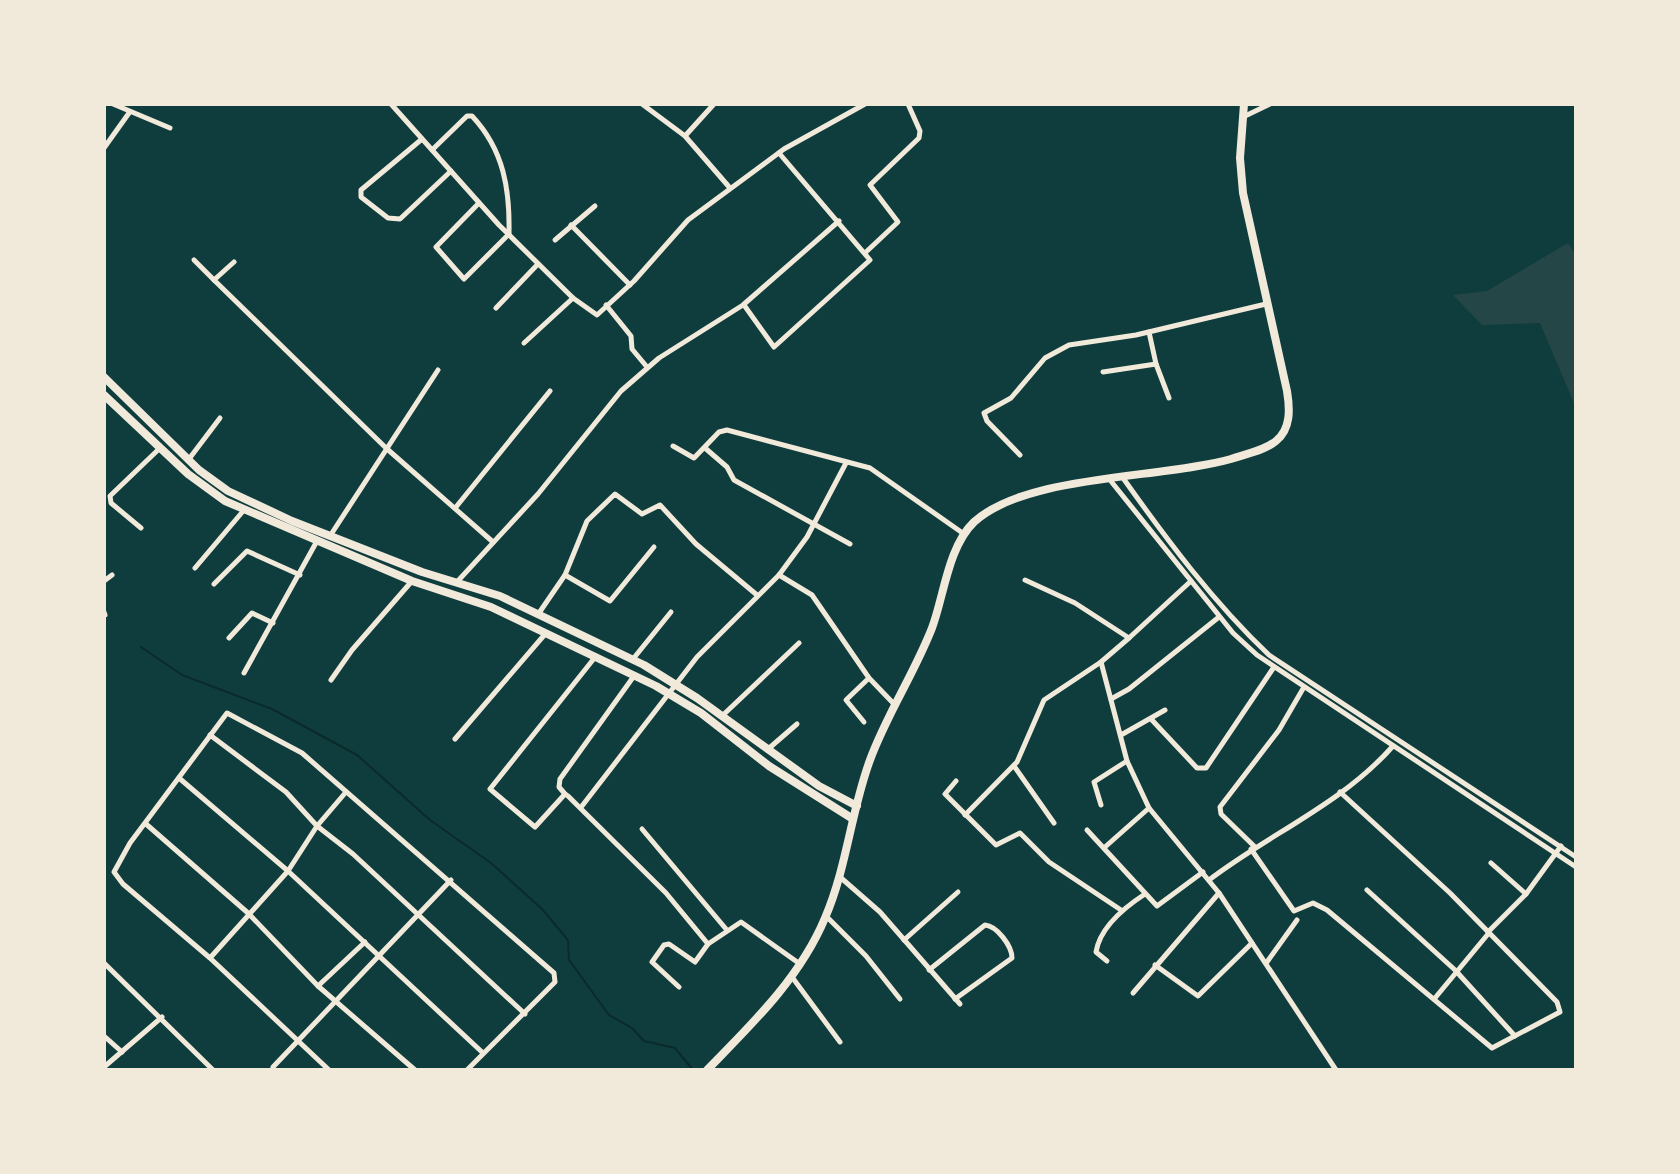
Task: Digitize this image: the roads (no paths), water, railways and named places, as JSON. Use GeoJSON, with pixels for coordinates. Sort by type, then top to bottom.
{"type":"FeatureCollection","features":[{"type":"Feature","properties":{"kind":"main road"},"geometry":{"type":"LineString","coordinates":[[707,1070],[792,977],[826,916],[870,759],[932,629],[964,534],[975,521],[1022,497],[1219,462],[1259,450],[1282,435],[1288,422],[1288,399],[1243,193],[1240,158],[1245,105]]}},
{"type":"Feature","properties":{"kind":"main road"},"geometry":{"type":"LineString","coordinates":[[104,377],[188,460],[228,491],[345,542],[539,613],[678,685],[766,751],[857,806]]}},
{"type":"Feature","properties":{"kind":"main road"},"geometry":{"type":"LineString","coordinates":[[104,395],[188,474],[244,510],[412,581],[491,607],[596,656],[701,713],[769,766],[853,819]]}},
{"type":"Feature","properties":{"kind":"main road"},"geometry":{"type":"LineString","coordinates":[[340,551],[345,542]]}},
{"type":"Feature","properties":{"kind":"street"},"geometry":{"type":"LineString","coordinates":[[113,104],[170,128]]}},
{"type":"Feature","properties":{"kind":"street"},"geometry":{"type":"LineString","coordinates":[[391,104],[538,264],[573,298],[597,315],[630,285],[688,220],[779,153],[862,104]]}},
{"type":"Feature","properties":{"kind":"street"},"geometry":{"type":"LineString","coordinates":[[642,104],[685,136],[730,188]]}},
{"type":"Feature","properties":{"kind":"street"},"geometry":{"type":"LineString","coordinates":[[650,111],[656,104]]}},
{"type":"Feature","properties":{"kind":"street"},"geometry":{"type":"LineString","coordinates":[[685,136],[714,104]]}},
{"type":"Feature","properties":{"kind":"street"},"geometry":{"type":"LineString","coordinates":[[866,252],[898,222],[870,185],[919,138],[920,131],[908,104]]}},
{"type":"Feature","properties":{"kind":"street"},"geometry":{"type":"LineString","coordinates":[[1243,117],[1270,104]]}},
{"type":"Feature","properties":{"kind":"street"},"geometry":{"type":"LineString","coordinates":[[104,148],[129,113]]}},
{"type":"Feature","properties":{"kind":"street"},"geometry":{"type":"LineString","coordinates":[[432,150],[467,116],[472,116],[480,124],[503,165],[510,197],[509,234],[464,279],[436,247],[479,203]]}},
{"type":"Feature","properties":{"kind":"street"},"geometry":{"type":"LineString","coordinates":[[422,139],[361,190],[361,197],[388,218],[400,219],[451,171]]}},
{"type":"Feature","properties":{"kind":"street"},"geometry":{"type":"LineString","coordinates":[[743,305],[774,347],[868,264],[866,252],[779,153]]}},
{"type":"Feature","properties":{"kind":"street"},"geometry":{"type":"LineString","coordinates":[[555,240],[595,206]]}},
{"type":"Feature","properties":{"kind":"street"},"geometry":{"type":"LineString","coordinates":[[456,583],[538,494],[621,391],[647,367],[743,305],[839,221]]}},
{"type":"Feature","properties":{"kind":"street"},"geometry":{"type":"LineString","coordinates":[[571,225],[630,285]]}},
{"type":"Feature","properties":{"kind":"street"},"geometry":{"type":"LineString","coordinates":[[194,260],[386,448],[493,542]]}},
{"type":"Feature","properties":{"kind":"street"},"geometry":{"type":"LineString","coordinates":[[214,280],[234,262]]}},
{"type":"Feature","properties":{"kind":"street"},"geometry":{"type":"LineString","coordinates":[[496,308],[538,264]]}},
{"type":"Feature","properties":{"kind":"street"},"geometry":{"type":"LineString","coordinates":[[524,343],[573,298]]}},
{"type":"Feature","properties":{"kind":"street"},"geometry":{"type":"LineString","coordinates":[[1020,455],[987,421],[986,410],[1023,388],[1037,366],[1054,352],[1069,345],[1149,332],[1266,304]]}},
{"type":"Feature","properties":{"kind":"street"},"geometry":{"type":"LineString","coordinates":[[606,305],[631,336],[632,349],[647,367]]}},
{"type":"Feature","properties":{"kind":"street"},"geometry":{"type":"LineString","coordinates":[[1149,332],[1156,364],[1169,398]]}},
{"type":"Feature","properties":{"kind":"street"},"geometry":{"type":"LineString","coordinates":[[1103,372],[1156,364]]}},
{"type":"Feature","properties":{"kind":"street"},"geometry":{"type":"LineString","coordinates":[[330,536],[438,370]]}},
{"type":"Feature","properties":{"kind":"street"},"geometry":{"type":"LineString","coordinates":[[456,507],[550,391]]}},
{"type":"Feature","properties":{"kind":"street"},"geometry":{"type":"LineString","coordinates":[[188,460],[220,418]]}},
{"type":"Feature","properties":{"kind":"street"},"geometry":{"type":"LineString","coordinates":[[673,446],[692,458],[719,432],[727,430],[881,473],[964,534]]}},
{"type":"Feature","properties":{"kind":"street"},"geometry":{"type":"LineString","coordinates":[[141,528],[115,508],[110,496],[160,447]]}},
{"type":"Feature","properties":{"kind":"street"},"geometry":{"type":"LineString","coordinates":[[705,448],[727,467],[734,480],[850,544]]}},
{"type":"Feature","properties":{"kind":"street"},"geometry":{"type":"LineString","coordinates":[[582,806],[697,657],[779,575],[815,522],[846,463]]}},
{"type":"Feature","properties":{"kind":"street"},"geometry":{"type":"LineString","coordinates":[[1123,478],[1157,527],[1229,614],[1269,655],[1576,857]]}},
{"type":"Feature","properties":{"kind":"street"},"geometry":{"type":"LineString","coordinates":[[1110,480],[1220,618],[1274,667],[1576,867]]}},
{"type":"Feature","properties":{"kind":"street"},"geometry":{"type":"LineString","coordinates":[[539,613],[565,575],[587,521],[616,494],[642,514],[660,505],[696,544],[757,595]]}},
{"type":"Feature","properties":{"kind":"street"},"geometry":{"type":"LineString","coordinates":[[195,568],[244,510]]}},
{"type":"Feature","properties":{"kind":"street"},"geometry":{"type":"LineString","coordinates":[[244,673],[317,541]]}},
{"type":"Feature","properties":{"kind":"street"},"geometry":{"type":"LineString","coordinates":[[565,575],[610,601],[654,547]]}},
{"type":"Feature","properties":{"kind":"street"},"geometry":{"type":"LineString","coordinates":[[214,584],[247,551],[300,575]]}},
{"type":"Feature","properties":{"kind":"street"},"geometry":{"type":"LineString","coordinates":[[104,581],[112,575]]}},
{"type":"Feature","properties":{"kind":"street"},"geometry":{"type":"LineString","coordinates":[[779,575],[815,599],[869,678],[894,704]]}},
{"type":"Feature","properties":{"kind":"street"},"geometry":{"type":"LineString","coordinates":[[1025,580],[1075,603],[1129,638]]}},
{"type":"Feature","properties":{"kind":"street"},"geometry":{"type":"LineString","coordinates":[[331,680],[352,650],[412,581]]}},
{"type":"Feature","properties":{"kind":"street"},"geometry":{"type":"LineString","coordinates":[[965,815],[1014,766],[1044,700],[1101,662],[1191,581]]}},
{"type":"Feature","properties":{"kind":"street"},"geometry":{"type":"LineString","coordinates":[[229,638],[255,612],[274,623]]}},
{"type":"Feature","properties":{"kind":"street"},"geometry":{"type":"LineString","coordinates":[[632,660],[671,612]]}},
{"type":"Feature","properties":{"kind":"street"},"geometry":{"type":"LineString","coordinates":[[1111,699],[1129,689],[1229,614]]}},
{"type":"Feature","properties":{"kind":"street"},"geometry":{"type":"LineString","coordinates":[[455,739],[546,632]]}},
{"type":"Feature","properties":{"kind":"street"},"geometry":{"type":"LineString","coordinates":[[722,716],[799,643]]}},
{"type":"Feature","properties":{"kind":"street"},"geometry":{"type":"LineString","coordinates":[[565,794],[535,827],[490,786],[596,656]]}},
{"type":"Feature","properties":{"kind":"street"},"geometry":{"type":"LineString","coordinates":[[1101,662],[1127,761],[1149,808],[1219,893],[1267,962],[1295,1013],[1336,1070]]}},
{"type":"Feature","properties":{"kind":"street"},"geometry":{"type":"LineString","coordinates":[[1151,719],[1197,768],[1206,768],[1274,667]]}},
{"type":"Feature","properties":{"kind":"street"},"geometry":{"type":"LineString","coordinates":[[634,676],[560,779],[559,787],[582,806],[625,856],[666,893],[708,944]]}},
{"type":"Feature","properties":{"kind":"street"},"geometry":{"type":"LineString","coordinates":[[864,722],[846,700],[869,678]]}},
{"type":"Feature","properties":{"kind":"street"},"geometry":{"type":"LineString","coordinates":[[1304,687],[1279,730],[1220,807],[1221,814],[1253,848],[1294,911],[1313,903],[1327,910],[1492,1048],[1550,1019],[1561,1006],[1340,792]]}},
{"type":"Feature","properties":{"kind":"street"},"geometry":{"type":"LineString","coordinates":[[1121,735],[1165,710]]}},
{"type":"Feature","properties":{"kind":"street"},"geometry":{"type":"LineString","coordinates":[[329,1070],[210,958],[123,884],[114,872],[116,862],[223,716],[230,713],[302,753],[451,880],[557,977],[525,1014],[467,1070]]}},
{"type":"Feature","properties":{"kind":"street"},"geometry":{"type":"LineString","coordinates":[[766,751],[797,724]]}},
{"type":"Feature","properties":{"kind":"street"},"geometry":{"type":"LineString","coordinates":[[1375,733],[1379,726]]}},
{"type":"Feature","properties":{"kind":"street"},"geometry":{"type":"LineString","coordinates":[[210,735],[286,792],[317,826],[353,854],[525,1014]]}},
{"type":"Feature","properties":{"kind":"street"},"geometry":{"type":"LineString","coordinates":[[1209,880],[1253,848],[1302,821],[1393,746]]}},
{"type":"Feature","properties":{"kind":"street"},"geometry":{"type":"LineString","coordinates":[[1101,805],[1094,782],[1127,761]]}},
{"type":"Feature","properties":{"kind":"street"},"geometry":{"type":"LineString","coordinates":[[1014,766],[1054,823]]}},
{"type":"Feature","properties":{"kind":"street"},"geometry":{"type":"LineString","coordinates":[[179,778],[288,871],[483,1053]]}},
{"type":"Feature","properties":{"kind":"street"},"geometry":{"type":"LineString","coordinates":[[956,781],[945,793],[996,845],[1020,833],[1049,862],[1121,910]]}},
{"type":"Feature","properties":{"kind":"street"},"geometry":{"type":"LineString","coordinates":[[210,958],[288,871],[317,826],[346,792]]}},
{"type":"Feature","properties":{"kind":"street"},"geometry":{"type":"LineString","coordinates":[[1498,815],[1502,806]]}},
{"type":"Feature","properties":{"kind":"street"},"geometry":{"type":"LineString","coordinates":[[1105,847],[1149,808]]}},
{"type":"Feature","properties":{"kind":"street"},"geometry":{"type":"LineString","coordinates":[[146,824],[248,913],[318,986],[415,1070]]}},
{"type":"Feature","properties":{"kind":"street"},"geometry":{"type":"LineString","coordinates":[[642,829],[726,929]]}},
{"type":"Feature","properties":{"kind":"street"},"geometry":{"type":"LineString","coordinates":[[1087,830],[1155,905],[1160,906],[1203,872]]}},
{"type":"Feature","properties":{"kind":"street"},"geometry":{"type":"LineString","coordinates":[[1435,998],[1455,970],[1526,894],[1561,846]]}},
{"type":"Feature","properties":{"kind":"street"},"geometry":{"type":"LineString","coordinates":[[1491,863],[1526,894]]}},
{"type":"Feature","properties":{"kind":"street"},"geometry":{"type":"LineString","coordinates":[[839,876],[880,912],[929,970],[958,1001],[1012,958],[1012,952],[993,927],[985,925],[929,970]]}},
{"type":"Feature","properties":{"kind":"street"},"geometry":{"type":"LineString","coordinates":[[273,1067],[451,880]]}},
{"type":"Feature","properties":{"kind":"street"},"geometry":{"type":"LineString","coordinates":[[1367,890],[1455,970],[1515,1036]]}},
{"type":"Feature","properties":{"kind":"street"},"geometry":{"type":"LineString","coordinates":[[904,940],[958,892]]}},
{"type":"Feature","properties":{"kind":"street"},"geometry":{"type":"LineString","coordinates":[[1133,993],[1219,893]]}},
{"type":"Feature","properties":{"kind":"street"},"geometry":{"type":"LineString","coordinates":[[1107,961],[1096,948],[1121,910],[1145,894]]}},
{"type":"Feature","properties":{"kind":"street"},"geometry":{"type":"LineString","coordinates":[[826,916],[866,956],[900,999]]}},
{"type":"Feature","properties":{"kind":"street"},"geometry":{"type":"LineString","coordinates":[[1267,962],[1297,920]]}},
{"type":"Feature","properties":{"kind":"street"},"geometry":{"type":"LineString","coordinates":[[679,987],[652,964],[652,959],[667,944],[695,962],[708,944],[739,922],[747,923],[800,964]]}},
{"type":"Feature","properties":{"kind":"street"},"geometry":{"type":"LineString","coordinates":[[318,986],[365,942]]}},
{"type":"Feature","properties":{"kind":"street"},"geometry":{"type":"LineString","coordinates":[[1155,965],[1194,995],[1202,995],[1252,943]]}},
{"type":"Feature","properties":{"kind":"street"},"geometry":{"type":"LineString","coordinates":[[104,963],[162,1017],[210,1069]]}},
{"type":"Feature","properties":{"kind":"street"},"geometry":{"type":"LineString","coordinates":[[792,977],[840,1042]]}},
{"type":"Feature","properties":{"kind":"street"},"geometry":{"type":"LineString","coordinates":[[104,1067],[162,1017]]}},
{"type":"Feature","properties":{"kind":"street"},"geometry":{"type":"LineString","coordinates":[[104,1036],[122,1052]]}},
{"type":"Feature","properties":{"kind":"waterway"},"geometry":{"type":"LineString","coordinates":[[141,647],[182,675],[272,709],[357,755],[430,820],[491,863],[542,909],[568,940],[569,960],[609,1015],[632,1028],[644,1041],[675,1048],[693,1070]]}}]}
